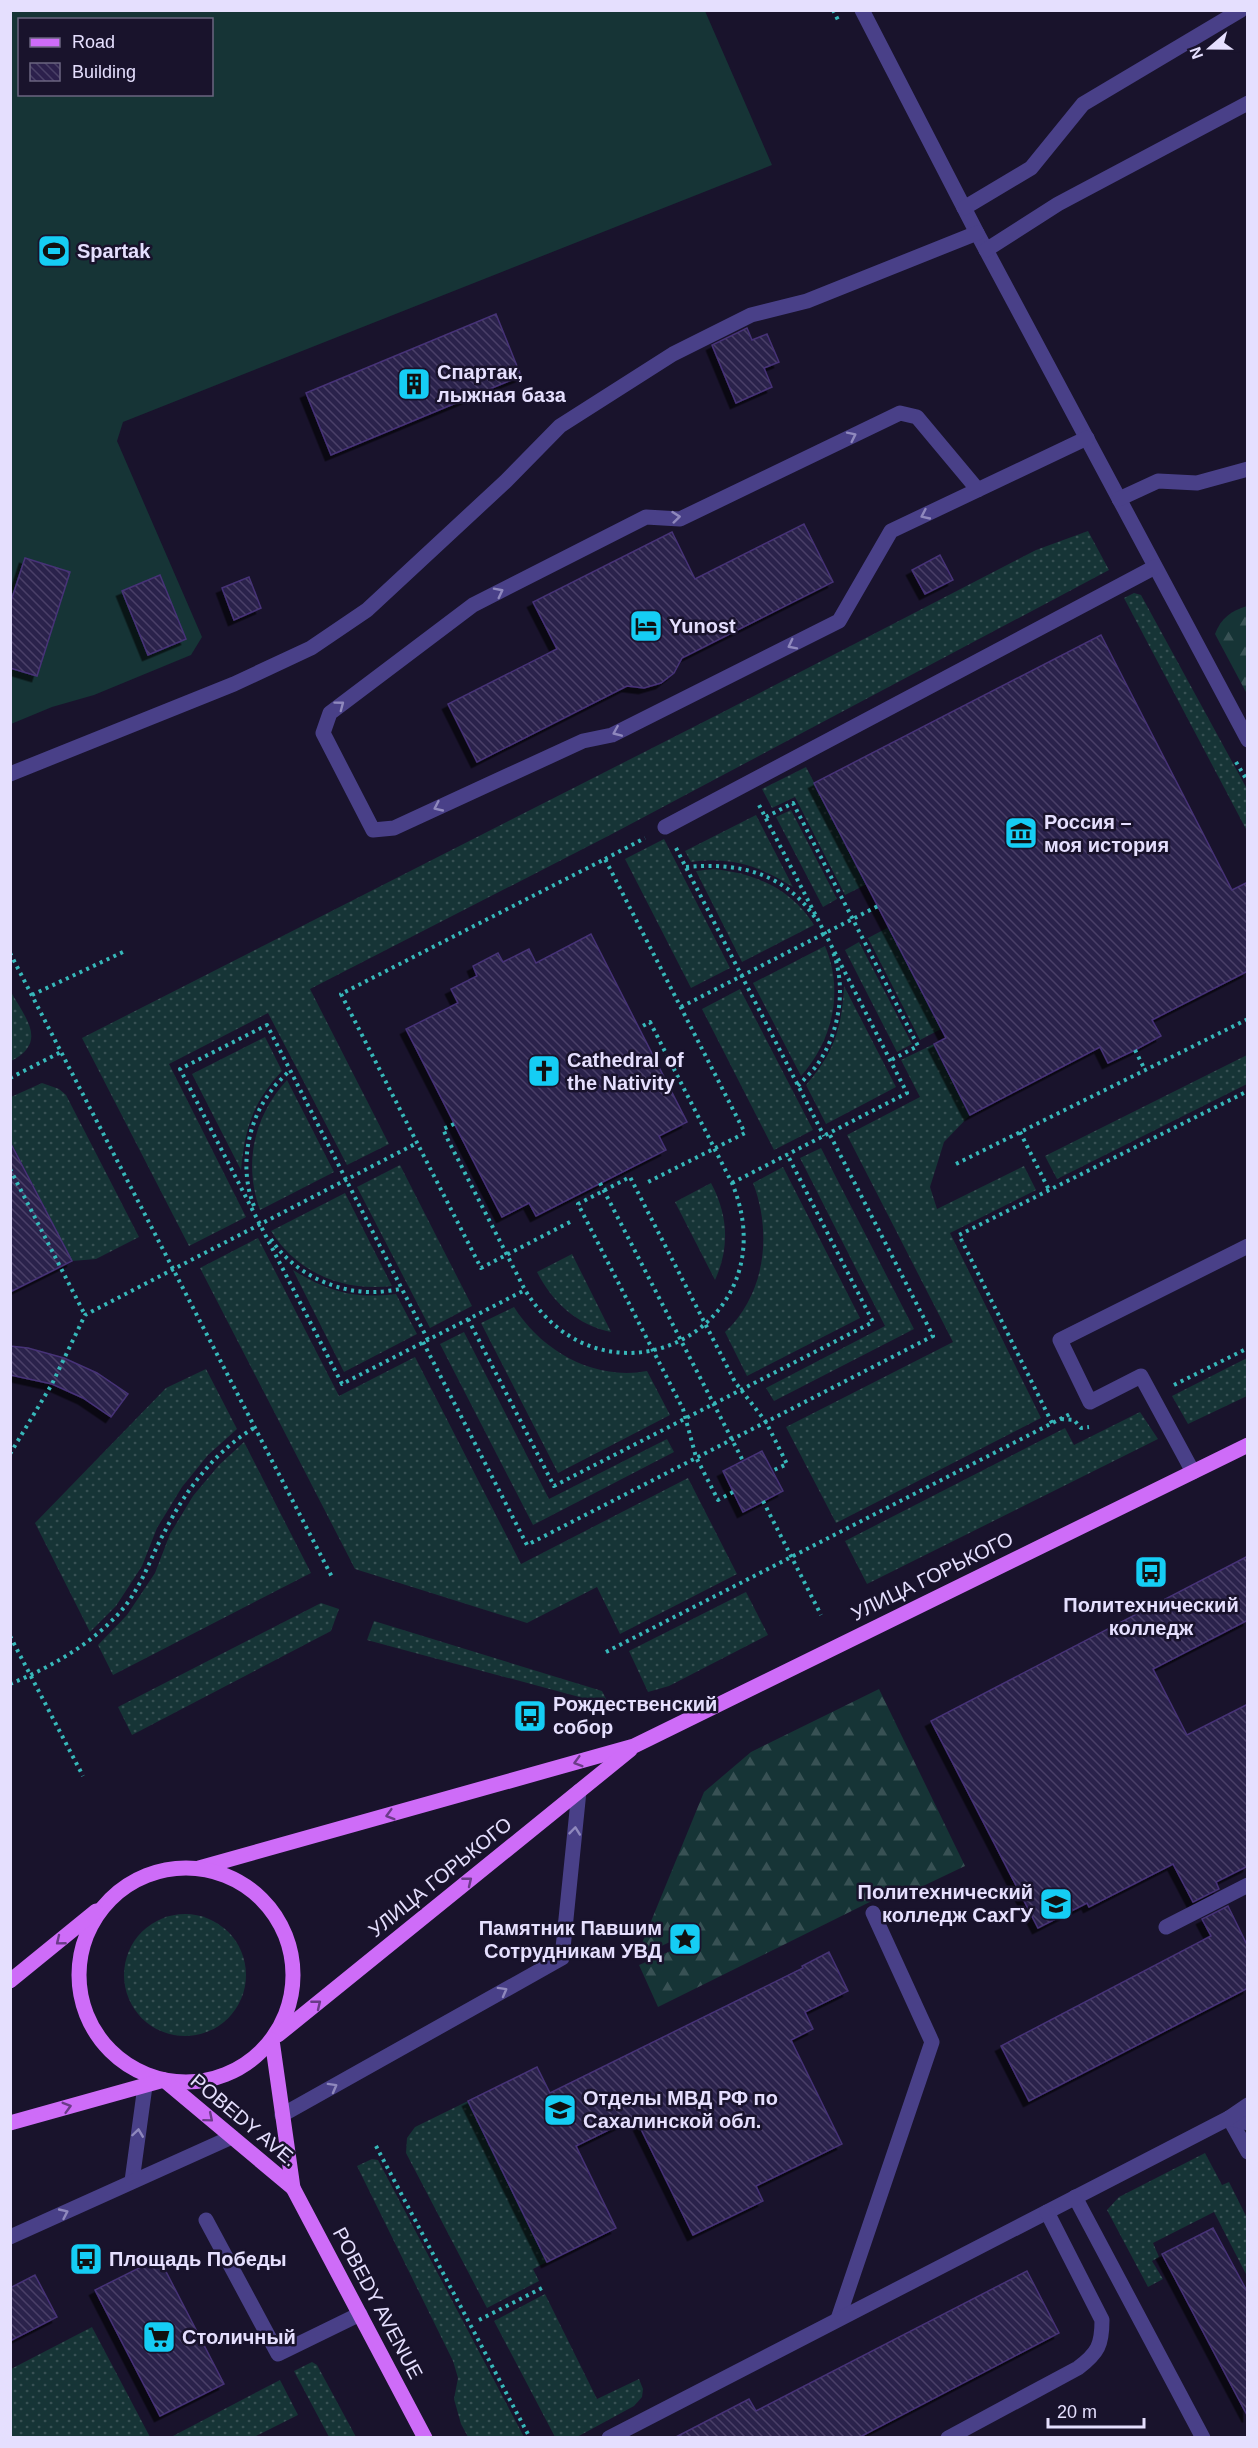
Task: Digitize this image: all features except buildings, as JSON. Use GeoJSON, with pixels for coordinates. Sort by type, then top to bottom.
{"type":"FeatureCollection","features":[{"type":"Feature","properties":{"kind":"main road","name":"УЛИЦА ГОРЬКОГО"},"geometry":{"type":"LineString","coordinates":[[199,1868],[634,1746],[1248,1445]]}},
{"type":"Feature","properties":{"kind":"main road","name":"УЛИЦА ГОРЬКОГО"},"geometry":{"type":"LineString","coordinates":[[272,2040],[634,1746]]}},
{"type":"Feature","properties":{"kind":"main road"},"geometry":{"type":"LineString","coordinates":[[10,1981],[132,1882],[165,1869],[199,1868],[239,1882],[257,1894],[278,1919],[290,1949],[294,1981],[287,2012],[272,2040],[250,2062],[223,2076],[194,2082],[164,2080],[129,2067],[102,2042],[84,2008],[79,1972],[86,1935],[105,1904]]}},
{"type":"Feature","properties":{"kind":"main road","name":"POBEDY AVE."},"geometry":{"type":"LineString","coordinates":[[272,2040],[293,2188]]}},
{"type":"Feature","properties":{"kind":"main road"},"geometry":{"type":"LineString","coordinates":[[10,2123],[164,2080]]}},
{"type":"Feature","properties":{"kind":"main road","name":"POBEDY AVE."},"geometry":{"type":"LineString","coordinates":[[164,2080],[293,2188]]}},
{"type":"Feature","properties":{"kind":"main road","name":"POBEDY AVENUE"},"geometry":{"type":"LineString","coordinates":[[293,2188],[425,2438]]}},
{"type":"Feature","properties":{"kind":"street"},"geometry":{"type":"LineString","coordinates":[[862,10],[977,233],[1248,740]]}},
{"type":"Feature","properties":{"kind":"street"},"geometry":{"type":"LineString","coordinates":[[964,208],[1032,168],[1083,104],[1241,10]]}},
{"type":"Feature","properties":{"kind":"street"},"geometry":{"type":"LineString","coordinates":[[986,250],[1058,204],[1248,103]]}},
{"type":"Feature","properties":{"kind":"street"},"geometry":{"type":"LineString","coordinates":[[10,774],[234,684],[311,648],[367,610],[506,481],[560,426],[673,354],[751,315],[807,301],[977,233]]}},
{"type":"Feature","properties":{"kind":"street"},"geometry":{"type":"LineString","coordinates":[[978,490],[917,417],[900,413],[680,519],[646,518],[473,605],[330,713],[323,733],[373,830],[394,828],[583,741],[612,735],[839,621],[891,531],[978,490],[1087,438]]}},
{"type":"Feature","properties":{"kind":"street"},"geometry":{"type":"LineString","coordinates":[[1119,499],[1158,482],[1197,483],[1248,469]]}},
{"type":"Feature","properties":{"kind":"street"},"geometry":{"type":"LineString","coordinates":[[665,827],[1155,567]]}},
{"type":"Feature","properties":{"kind":"street"},"geometry":{"type":"LineString","coordinates":[[1193,1472],[1141,1376],[1090,1402],[1060,1340],[1248,1246]]}},
{"type":"Feature","properties":{"kind":"street"},"geometry":{"type":"LineString","coordinates":[[282,2115],[562,1958],[579,1791]]}},
{"type":"Feature","properties":{"kind":"street"},"geometry":{"type":"LineString","coordinates":[[1166,1928],[1248,1885]]}},
{"type":"Feature","properties":{"kind":"street"},"geometry":{"type":"LineString","coordinates":[[838,2319],[932,2042],[873,1913]]}},
{"type":"Feature","properties":{"kind":"street"},"geometry":{"type":"LineString","coordinates":[[132,2181],[145,2086]]}},
{"type":"Feature","properties":{"kind":"street"},"geometry":{"type":"LineString","coordinates":[[609,2438],[1229,2118],[1248,2105]]}},
{"type":"Feature","properties":{"kind":"street"},"geometry":{"type":"LineString","coordinates":[[1229,2118],[1248,2123]]}},
{"type":"Feature","properties":{"kind":"street"},"geometry":{"type":"LineString","coordinates":[[1229,2118],[1248,2152]]}},
{"type":"Feature","properties":{"kind":"street"},"geometry":{"type":"LineString","coordinates":[[10,2238],[232,2137]]}},
{"type":"Feature","properties":{"kind":"street"},"geometry":{"type":"LineString","coordinates":[[1075,2197],[1203,2438]]}},
{"type":"Feature","properties":{"kind":"street"},"geometry":{"type":"LineString","coordinates":[[948,2438],[1078,2368],[1094,2356],[1102,2339],[1102,2320],[1047,2212]]}},
{"type":"Feature","properties":{"kind":"street"},"geometry":{"type":"LineString","coordinates":[[206,2220],[278,2354],[360,2314]]}},
{"type":"Feature","properties":{"kind":"path"},"geometry":{"type":"LineString","coordinates":[[732,1183],[908,1092],[748,783]]}},
{"type":"Feature","properties":{"kind":"path"},"geometry":{"type":"LineString","coordinates":[[766,817],[793,803],[918,1046],[891,1060]]}},
{"type":"Feature","properties":{"kind":"path"},"geometry":{"type":"LineString","coordinates":[[570,1222],[481,1268],[341,994],[665,827],[824,1136]]}},
{"type":"Feature","properties":{"kind":"path"},"geometry":{"type":"LineString","coordinates":[[605,859],[745,1132],[648,1182]]}},
{"type":"Feature","properties":{"kind":"path"},"geometry":{"type":"LineString","coordinates":[[686,867],[713,864],[740,867],[766,876],[790,890],[810,910],[825,932],[836,959],[838,1014],[830,1041],[821,1057],[798,1086]]}},
{"type":"Feature","properties":{"kind":"path"},"geometry":{"type":"LineString","coordinates":[[681,1007],[878,906]]}},
{"type":"Feature","properties":{"kind":"path"},"geometry":{"type":"LineString","coordinates":[[32,995],[123,952]]}},
{"type":"Feature","properties":{"kind":"path"},"geometry":{"type":"LineString","coordinates":[[10,953],[333,1579]]}},
{"type":"Feature","properties":{"kind":"path"},"geometry":{"type":"LineString","coordinates":[[956,1164],[1248,1019]]}},
{"type":"Feature","properties":{"kind":"path"},"geometry":{"type":"LineString","coordinates":[[454,1124],[443,1130],[525,1290],[552,1324],[569,1337],[609,1352],[653,1351],[681,1341],[705,1324],[721,1308],[732,1290],[742,1258],[744,1225],[740,1203],[732,1183],[650,1022],[639,1028]]}},
{"type":"Feature","properties":{"kind":"path"},"geometry":{"type":"LineString","coordinates":[[525,1290],[425,1341],[342,1384],[180,1070],[267,1025],[402,1289],[425,1341],[527,1545],[933,1336],[829,1133]]}},
{"type":"Feature","properties":{"kind":"path"},"geometry":{"type":"LineString","coordinates":[[1135,1050],[1145,1070]]}},
{"type":"Feature","properties":{"kind":"path"},"geometry":{"type":"LineString","coordinates":[[10,1078],[61,1052]]}},
{"type":"Feature","properties":{"kind":"path"},"geometry":{"type":"LineString","coordinates":[[290,1070],[266,1099],[257,1115],[249,1142],[246,1169],[250,1197],[260,1223],[276,1247],[296,1266],[320,1281],[346,1290],[374,1293],[402,1289]]}},
{"type":"Feature","properties":{"kind":"path"},"geometry":{"type":"LineString","coordinates":[[1052,1423],[959,1234],[1248,1091]]}},
{"type":"Feature","properties":{"kind":"path"},"geometry":{"type":"LineString","coordinates":[[1020,1132],[1049,1190]]}},
{"type":"Feature","properties":{"kind":"path"},"geometry":{"type":"LineString","coordinates":[[10,1454],[52,1384],[85,1315],[417,1143]]}},
{"type":"Feature","properties":{"kind":"path"},"geometry":{"type":"LineString","coordinates":[[468,1319],[554,1486],[873,1322],[787,1154]]}},
{"type":"Feature","properties":{"kind":"path"},"geometry":{"type":"LineString","coordinates":[[10,1169],[85,1315]]}},
{"type":"Feature","properties":{"kind":"path"},"geometry":{"type":"LineString","coordinates":[[733,1492],[718,1500],[696,1457],[686,1418],[578,1204],[604,1190],[630,1177],[741,1390],[766,1422],[787,1464],[772,1472]]}},
{"type":"Feature","properties":{"kind":"path"},"geometry":{"type":"LineString","coordinates":[[600,1183],[743,1461]]}},
{"type":"Feature","properties":{"kind":"path"},"geometry":{"type":"LineString","coordinates":[[606,1652],[1060,1419]]}},
{"type":"Feature","properties":{"kind":"path"},"geometry":{"type":"LineString","coordinates":[[10,1684],[31,1676],[94,1639],[122,1610],[148,1569],[164,1531],[187,1492],[213,1460],[240,1436],[254,1428]]}},
{"type":"Feature","properties":{"kind":"path"},"geometry":{"type":"LineString","coordinates":[[763,1501],[821,1615]]}},
{"type":"Feature","properties":{"kind":"path"},"geometry":{"type":"LineString","coordinates":[[10,1636],[83,1776]]}},
{"type":"Feature","properties":{"kind":"path"},"geometry":{"type":"LineString","coordinates":[[376,2146],[530,2438]]}},
{"type":"Feature","properties":{"kind":"path"},"geometry":{"type":"LineString","coordinates":[[479,2320],[542,2288]]}},
{"type":"Feature","properties":{"kind":"green space"},"geometry":{"type":"Polygon","coordinates":[[[11,11],[705,11],[772,165],[123,422],[117,441],[202,637],[191,655],[94,695],[52,707],[11,724],[11,11]]]}},
{"type":"Feature","properties":{"kind":"green space"},"geometry":{"type":"Polygon","coordinates":[[[1088,531],[1109,570],[612,834],[310,989],[389,1144],[347,1165],[268,1013],[169,1064],[246,1217],[189,1246],[82,1038],[1036,550],[1088,531]]]}},
{"type":"Feature","properties":{"kind":"green space"},"geometry":{"type":"Polygon","coordinates":[[[1134,593],[1141,595],[1247,789],[1247,831],[1124,598],[1134,593]]]}},
{"type":"Feature","properties":{"kind":"green space"},"geometry":{"type":"Polygon","coordinates":[[[1248,606],[1247,694],[1215,634],[1227,616],[1248,606]]]}},
{"type":"Feature","properties":{"kind":"green space"},"geometry":{"type":"Polygon","coordinates":[[[806,767],[867,884],[845,895],[795,797],[772,808],[762,789],[806,767]]]}},
{"type":"Feature","properties":{"kind":"green space"},"geometry":{"type":"Polygon","coordinates":[[[791,810],[837,899],[823,907],[776,817],[791,810]]]}},
{"type":"Feature","properties":{"kind":"green space"},"geometry":{"type":"Polygon","coordinates":[[[756,815],[793,887],[768,873],[744,864],[719,861],[691,862],[685,851],[756,815]]]}},
{"type":"Feature","properties":{"kind":"green space"},"geometry":{"type":"Polygon","coordinates":[[[664,839],[730,968],[691,988],[625,859],[664,839]]]}},
{"type":"Feature","properties":{"kind":"green space"},"geometry":{"type":"Polygon","coordinates":[[[713,869],[743,874],[783,892],[805,912],[814,925],[742,962],[696,871],[713,869]]]}},
{"type":"Feature","properties":{"kind":"green space"},"geometry":{"type":"Polygon","coordinates":[[[889,927],[941,1029],[920,1040],[868,938],[889,927]]]}},
{"type":"Feature","properties":{"kind":"green space"},"geometry":{"type":"Polygon","coordinates":[[[859,942],[912,1044],[897,1052],[845,950],[859,942]]]}},
{"type":"Feature","properties":{"kind":"green space"},"geometry":{"type":"Polygon","coordinates":[[[825,946],[834,980],[832,1014],[821,1047],[801,1076],[753,983],[825,946]]]}},
{"type":"Feature","properties":{"kind":"green space"},"geometry":{"type":"Polygon","coordinates":[[[844,986],[896,1087],[826,1124],[806,1085],[830,1051],[835,1039],[841,1015],[844,986]]]}},
{"type":"Feature","properties":{"kind":"green space"},"geometry":{"type":"Polygon","coordinates":[[[740,989],[813,1130],[774,1150],[702,1009],[740,989]]]}},
{"type":"Feature","properties":{"kind":"green space"},"geometry":{"type":"Polygon","coordinates":[[[11,992],[31,1030],[31,1038],[29,1046],[11,1061],[11,992]]]}},
{"type":"Feature","properties":{"kind":"green space"},"geometry":{"type":"Polygon","coordinates":[[[265,1037],[282,1071],[264,1094],[252,1116],[245,1141],[241,1170],[192,1074],[265,1037]]]}},
{"type":"Feature","properties":{"kind":"green space"},"geometry":{"type":"Polygon","coordinates":[[[934,1044],[970,1115],[944,1142],[930,1187],[937,1209],[1024,1166],[1036,1190],[950,1233],[1041,1418],[836,1523],[786,1427],[953,1342],[847,1135],[920,1097],[901,1060],[934,1044]]]}},
{"type":"Feature","properties":{"kind":"green space"},"geometry":{"type":"Polygon","coordinates":[[[1247,1055],[1247,1084],[1057,1179],[1045,1156],[1247,1055]]]}},
{"type":"Feature","properties":{"kind":"green space"},"geometry":{"type":"Polygon","coordinates":[[[287,1080],[334,1172],[260,1210],[252,1175],[255,1141],[266,1109],[287,1080]]]}},
{"type":"Feature","properties":{"kind":"green space"},"geometry":{"type":"Polygon","coordinates":[[[42,1083],[59,1089],[66,1095],[139,1237],[96,1259],[72,1261],[11,1142],[11,1097],[42,1083]]]}},
{"type":"Feature","properties":{"kind":"green space"},"geometry":{"type":"Polygon","coordinates":[[[821,1148],[914,1329],[774,1401],[766,1388],[885,1326],[800,1158],[821,1148]]]}},
{"type":"Feature","properties":{"kind":"green space"},"geometry":{"type":"Polygon","coordinates":[[[400,1165],[472,1306],[430,1328],[357,1187],[400,1165]]]}},
{"type":"Feature","properties":{"kind":"green space"},"geometry":{"type":"Polygon","coordinates":[[[783,1167],[860,1318],[747,1376],[725,1332],[739,1317],[749,1300],[762,1262],[762,1222],[753,1183],[783,1167]]]}},
{"type":"Feature","properties":{"kind":"green space"},"geometry":{"type":"Polygon","coordinates":[[[711,1183],[721,1207],[725,1231],[723,1255],[715,1280],[675,1202],[711,1183]]]}},
{"type":"Feature","properties":{"kind":"green space"},"geometry":{"type":"Polygon","coordinates":[[[345,1193],[392,1286],[356,1286],[323,1277],[294,1258],[271,1231],[345,1193]]]}},
{"type":"Feature","properties":{"kind":"green space"},"geometry":{"type":"Polygon","coordinates":[[[258,1238],[339,1396],[415,1357],[521,1564],[688,1478],[737,1574],[620,1634],[597,1587],[527,1623],[355,1569],[200,1268],[258,1238]]]}},
{"type":"Feature","properties":{"kind":"green space"},"geometry":{"type":"Polygon","coordinates":[[[572,1254],[611,1332],[587,1324],[567,1311],[558,1303],[537,1272],[572,1254]]]}},
{"type":"Feature","properties":{"kind":"green space"},"geometry":{"type":"Polygon","coordinates":[[[293,1270],[319,1284],[343,1292],[368,1295],[396,1294],[417,1334],[344,1372],[293,1270]]]}},
{"type":"Feature","properties":{"kind":"green space"},"geometry":{"type":"Polygon","coordinates":[[[514,1307],[539,1337],[570,1359],[607,1371],[627,1373],[647,1371],[670,1415],[558,1473],[481,1323],[514,1307]]]}},
{"type":"Feature","properties":{"kind":"green space"},"geometry":{"type":"Polygon","coordinates":[[[464,1332],[549,1499],[667,1439],[674,1452],[533,1525],[440,1344],[464,1332]]]}},
{"type":"Feature","properties":{"kind":"green space"},"geometry":{"type":"Polygon","coordinates":[[[1247,1358],[1247,1396],[1188,1424],[1172,1396],[1247,1358]]]}},
{"type":"Feature","properties":{"kind":"green space"},"geometry":{"type":"Polygon","coordinates":[[[206,1369],[237,1429],[208,1455],[182,1487],[157,1528],[142,1566],[116,1606],[90,1632],[35,1523],[166,1388],[206,1369]]]}},
{"type":"Feature","properties":{"kind":"green space"},"geometry":{"type":"Polygon","coordinates":[[[1140,1412],[1158,1439],[867,1584],[845,1541],[1065,1428],[1074,1445],[1140,1412]]]}},
{"type":"Feature","properties":{"kind":"green space"},"geometry":{"type":"Polygon","coordinates":[[[244,1442],[311,1573],[113,1675],[98,1645],[127,1615],[155,1573],[170,1534],[193,1496],[219,1465],[244,1442]]]}},
{"type":"Feature","properties":{"kind":"green space"},"geometry":{"type":"Polygon","coordinates":[[[746,1592],[768,1635],[669,1686],[648,1692],[629,1651],[746,1592]]]}},
{"type":"Feature","properties":{"kind":"green space"},"geometry":{"type":"Polygon","coordinates":[[[321,1603],[339,1609],[331,1631],[132,1735],[118,1707],[321,1603]]]}},
{"type":"Feature","properties":{"kind":"green space"},"geometry":{"type":"Polygon","coordinates":[[[374,1621],[602,1691],[609,1705],[367,1640],[374,1621]]]}},
{"type":"Feature","properties":{"kind":"green space"},"geometry":{"type":"Polygon","coordinates":[[[879,1689],[965,1866],[921,1887],[902,1886],[658,2007],[639,1965],[675,1949],[678,1954],[701,1943],[691,1925],[669,1935],[672,1941],[636,1958],[704,1792],[751,1752],[879,1689]]]}},
{"type":"Feature","properties":{"kind":"green space"},"geometry":{"type":"Polygon","coordinates":[[[185,1914],[209,1918],[228,1932],[242,1951],[246,1975],[242,1999],[228,2018],[209,2032],[185,2036],[161,2032],[142,2018],[128,1999],[124,1975],[128,1951],[142,1932],[161,1918],[185,1914]]]}},
{"type":"Feature","properties":{"kind":"green space"},"geometry":{"type":"Polygon","coordinates":[[[468,2101],[547,2262],[533,2269],[539,2281],[487,2308],[406,2153],[407,2138],[415,2127],[468,2101]]]}},
{"type":"Feature","properties":{"kind":"green space"},"geometry":{"type":"Polygon","coordinates":[[[1205,2153],[1222,2185],[1229,2182],[1247,2218],[1247,2276],[1214,2212],[1153,2243],[1159,2257],[1152,2261],[1163,2279],[1148,2287],[1107,2210],[1119,2197],[1205,2153]]]}},
{"type":"Feature","properties":{"kind":"green space"},"geometry":{"type":"Polygon","coordinates":[[[372,2159],[378,2160],[524,2437],[468,2437],[461,2424],[454,2399],[458,2378],[453,2361],[357,2166],[372,2159]]]}},
{"type":"Feature","properties":{"kind":"green space"},"geometry":{"type":"Polygon","coordinates":[[[545,2294],[597,2399],[639,2379],[643,2389],[642,2397],[634,2406],[577,2437],[555,2437],[494,2321],[545,2294]]]}},
{"type":"Feature","properties":{"kind":"green space"},"geometry":{"type":"Polygon","coordinates":[[[92,2327],[150,2437],[11,2437],[11,2369],[92,2327]]]}},
{"type":"Feature","properties":{"kind":"green space"},"geometry":{"type":"Polygon","coordinates":[[[312,2362],[317,2365],[356,2437],[329,2437],[294,2371],[312,2362]]]}},
{"type":"Feature","properties":{"kind":"green space"},"geometry":{"type":"Polygon","coordinates":[[[280,2380],[298,2415],[254,2437],[171,2437],[280,2380]]]}},
{"type":"Feature","properties":{"kind":"place","name":"Spartak"},"geometry":{"type":"Point","coordinates":[54,251]}},
{"type":"Feature","properties":{"kind":"place","name":"Спартак, лыжная база"},"geometry":{"type":"Point","coordinates":[414,384]}},
{"type":"Feature","properties":{"kind":"place","name":"Yunost"},"geometry":{"type":"Point","coordinates":[646,626]}},
{"type":"Feature","properties":{"kind":"place","name":"Россия – моя история"},"geometry":{"type":"Point","coordinates":[1021,833]}},
{"type":"Feature","properties":{"kind":"place","name":"Cathedral of the Nativity"},"geometry":{"type":"Point","coordinates":[544,1071]}},
{"type":"Feature","properties":{"kind":"place","name":"Политехнический колледж"},"geometry":{"type":"Point","coordinates":[1151,1572]}},
{"type":"Feature","properties":{"kind":"place","name":"Рождественский собор"},"geometry":{"type":"Point","coordinates":[530,1716]}},
{"type":"Feature","properties":{"kind":"place","name":"Политехнический колледж СахГУ"},"geometry":{"type":"Point","coordinates":[1056,1904]}},
{"type":"Feature","properties":{"kind":"place","name":"Памятник Павшим Сотрудникам УВД"},"geometry":{"type":"Point","coordinates":[685,1939]}},
{"type":"Feature","properties":{"kind":"place","name":"Отделы МВД РФ по Сахалинской обл."},"geometry":{"type":"Point","coordinates":[560,2110]}},
{"type":"Feature","properties":{"kind":"place","name":"Площадь Победы"},"geometry":{"type":"Point","coordinates":[86,2259]}},
{"type":"Feature","properties":{"kind":"place","name":"Столичный"},"geometry":{"type":"Point","coordinates":[159,2337]}}]}
